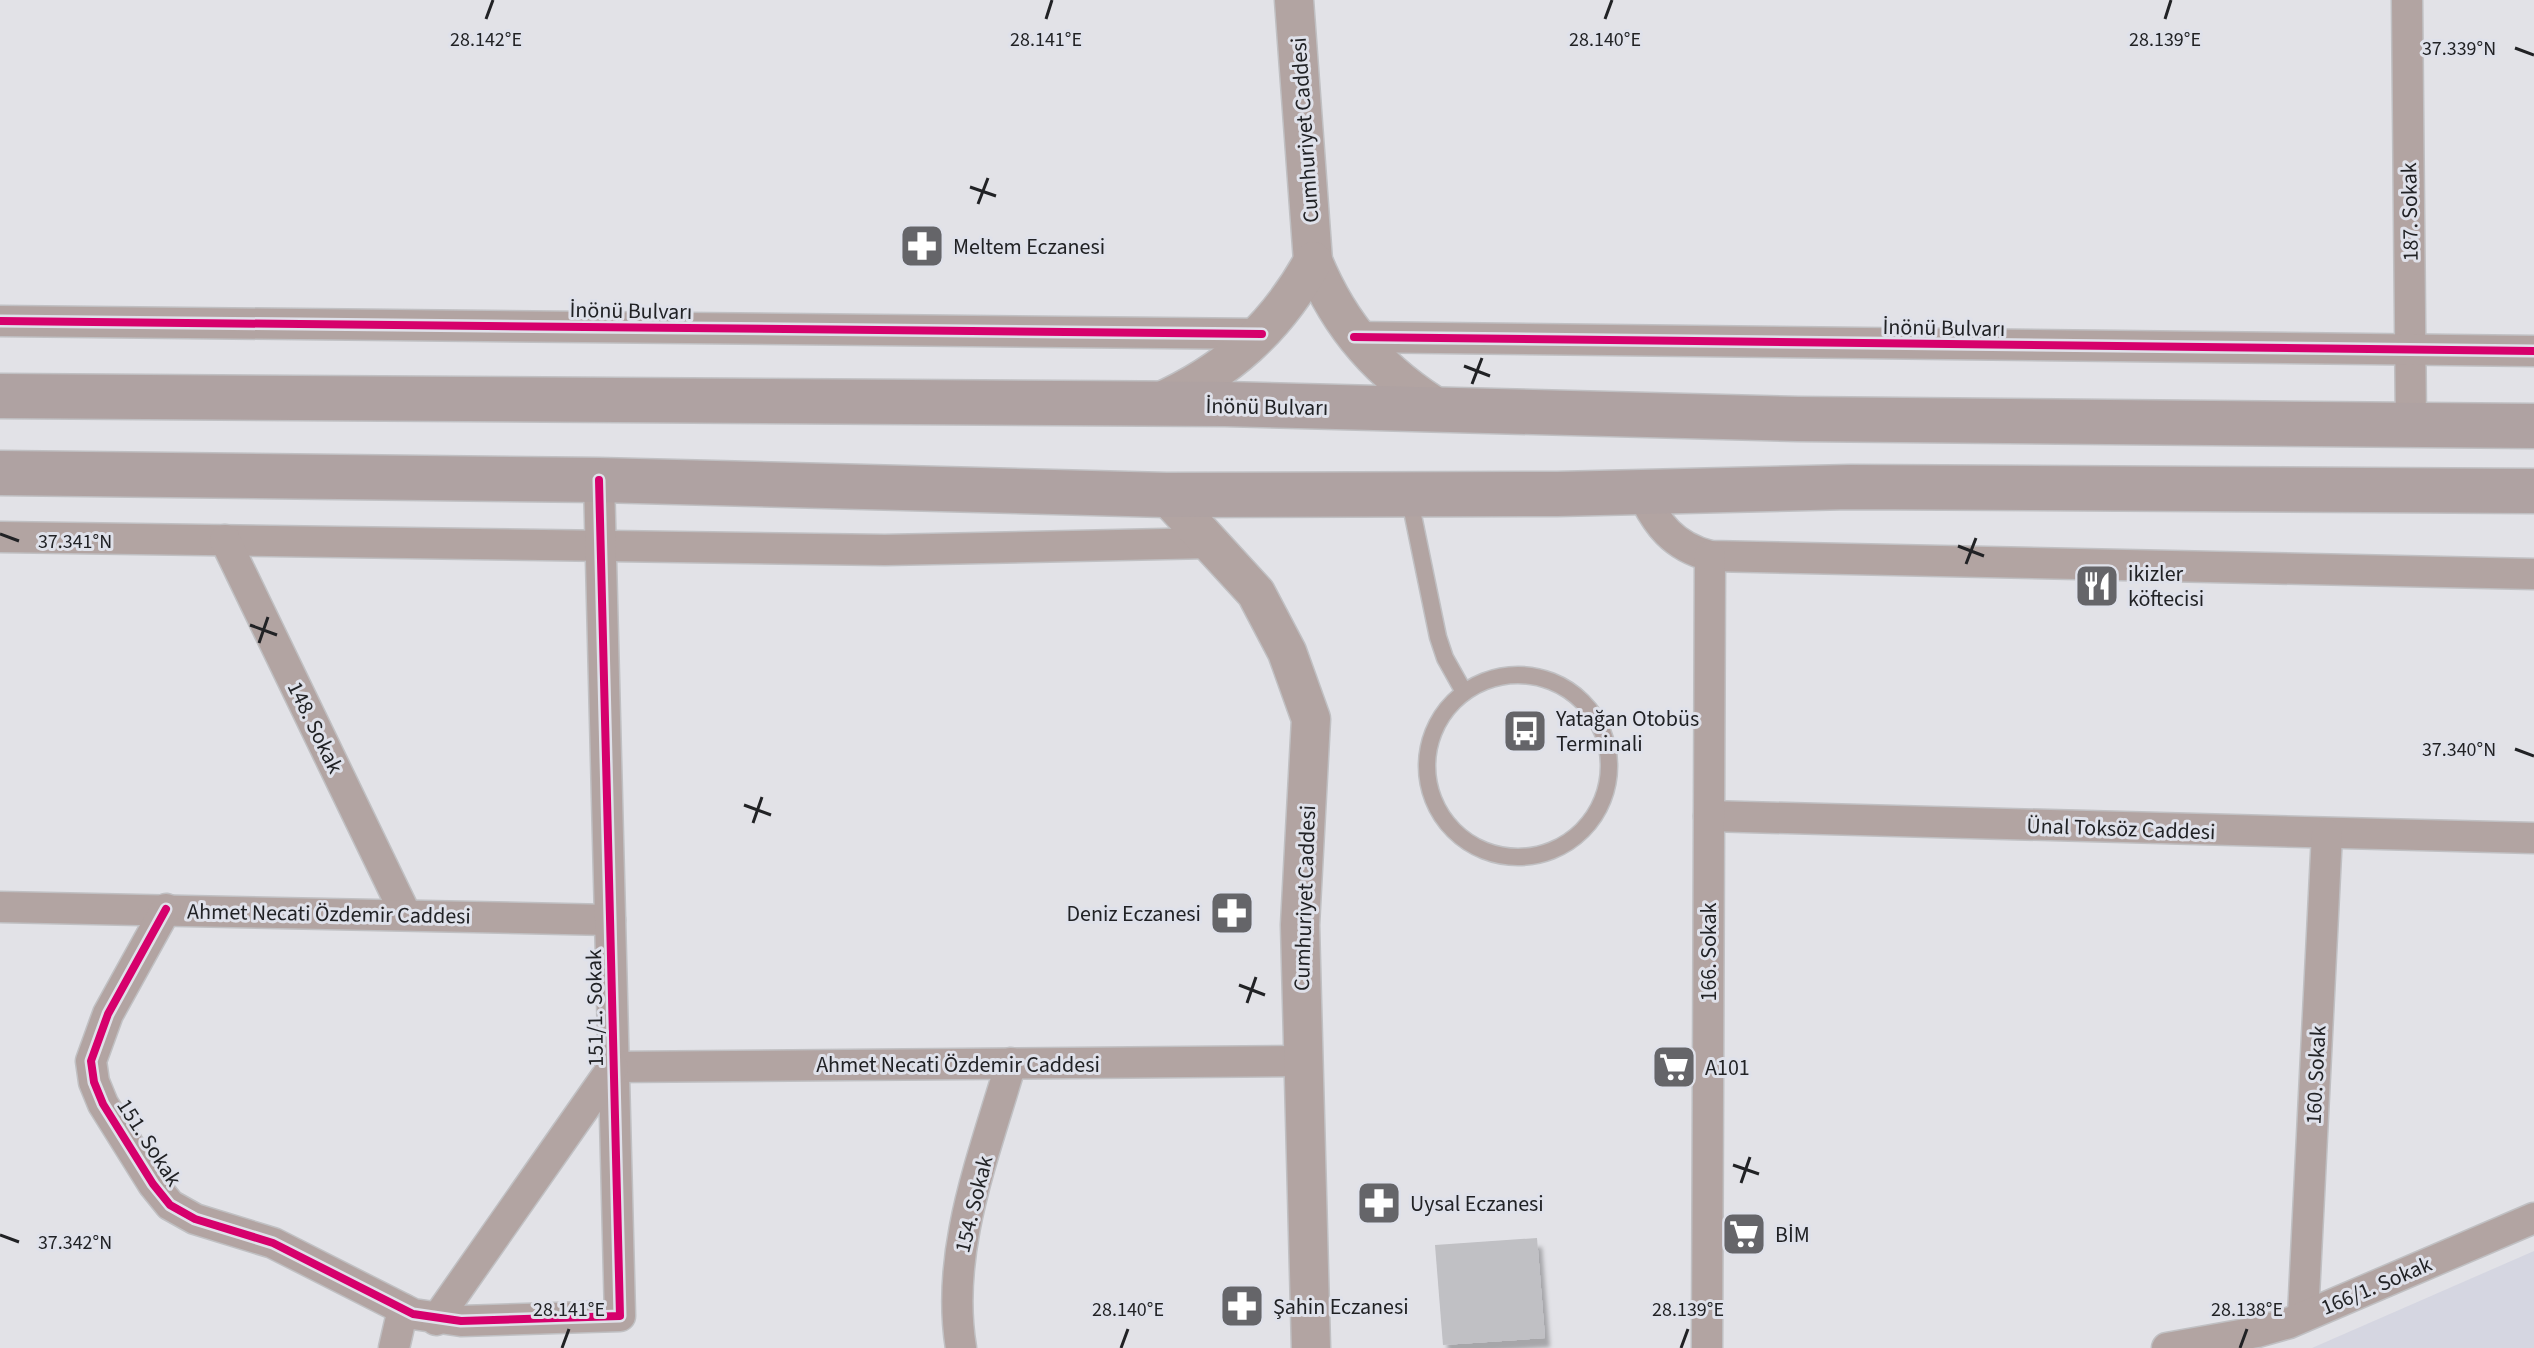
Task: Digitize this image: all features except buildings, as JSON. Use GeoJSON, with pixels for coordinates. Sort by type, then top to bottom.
{"type":"FeatureCollection","features":[{"type":"Feature","properties":{"kind":"highway","name":"İnönü Bulvarı"},"geometry":{"type":"LineString","coordinates":[[0,396],[1155,404],[1798,419],[2534,426]]}},
{"type":"Feature","properties":{"kind":"highway"},"geometry":{"type":"LineString","coordinates":[[0,473],[599,480],[1166,495],[1409,496],[1850,487],[2534,491]]}},
{"type":"Feature","properties":{"kind":"street","name":"Cumhuriyet Caddesi"},"geometry":{"type":"LineString","coordinates":[[1294,0],[1313,261],[1324,288],[1354,337],[1395,378],[1443,411]]}},
{"type":"Feature","properties":{"kind":"street","name":"187. Sokak"},"geometry":{"type":"LineString","coordinates":[[2407,0],[2411,425]]}},
{"type":"Feature","properties":{"kind":"street"},"geometry":{"type":"LineString","coordinates":[[1155,404],[1223,368],[1262,334],[1297,291],[1313,261]]}},
{"type":"Feature","properties":{"kind":"street","name":"İnönü Bulvarı"},"geometry":{"type":"LineString","coordinates":[[0,321],[1262,334]]}},
{"type":"Feature","properties":{"kind":"street","name":"İnönü Bulvarı"},"geometry":{"type":"LineString","coordinates":[[1354,337],[2534,351]]}},
{"type":"Feature","properties":{"kind":"street","name":"151/1. Sokak"},"geometry":{"type":"LineString","coordinates":[[403,1309],[436,1320],[620,1316],[599,480]]}},
{"type":"Feature","properties":{"kind":"street"},"geometry":{"type":"LineString","coordinates":[[1641,491],[1667,535],[1679,545],[1710,556],[2534,574]]}},
{"type":"Feature","properties":{"kind":"street","name":"Cumhuriyet Caddesi"},"geometry":{"type":"LineString","coordinates":[[1166,495],[1256,593],[1287,652],[1311,719],[1300,925],[1311,1348]]}},
{"type":"Feature","properties":{"kind":"street"},"geometry":{"type":"LineString","coordinates":[[0,537],[885,550],[1210,543]]}},
{"type":"Feature","properties":{"kind":"street","name":"148. Sokak"},"geometry":{"type":"LineString","coordinates":[[225,540],[406,915]]}},
{"type":"Feature","properties":{"kind":"street","name":"166. Sokak"},"geometry":{"type":"LineString","coordinates":[[1707,1348],[1710,556]]}},
{"type":"Feature","properties":{"kind":"street","name":"Ünal Toksöz Caddesi"},"geometry":{"type":"LineString","coordinates":[[1709,816],[2534,838]]}},
{"type":"Feature","properties":{"kind":"street","name":"160. Sokak"},"geometry":{"type":"LineString","coordinates":[[2303,1316],[2327,834]]}},
{"type":"Feature","properties":{"kind":"street","name":"Ahmet Necati Özdemir Caddesi"},"geometry":{"type":"LineString","coordinates":[[4,915],[166,909],[610,920]]}},
{"type":"Feature","properties":{"kind":"street","name":"151. Sokak"},"geometry":{"type":"LineString","coordinates":[[166,909],[97,1038],[91,1061],[94,1082],[103,1104],[153,1184],[170,1205],[195,1219],[273,1243],[403,1309]]}},
{"type":"Feature","properties":{"kind":"street","name":"Ahmet Necati Özdemir Caddesi"},"geometry":{"type":"LineString","coordinates":[[613,1067],[1303,1061]]}},
{"type":"Feature","properties":{"kind":"street","name":"154. Sokak"},"geometry":{"type":"LineString","coordinates":[[961,1348],[954,1310],[963,1230],[1011,1063]]}},
{"type":"Feature","properties":{"kind":"street","name":"151/1. Sokak"},"geometry":{"type":"LineString","coordinates":[[436,1320],[613,1067]]}},
{"type":"Feature","properties":{"kind":"street","name":"166/1. Sokak"},"geometry":{"type":"LineString","coordinates":[[2167,1348],[2257,1332],[2303,1316],[2534,1218]]}},
{"type":"Feature","properties":{"kind":"street"},"geometry":{"type":"LineString","coordinates":[[394,1348],[403,1309]]}},
{"type":"Feature","properties":{"kind":"lane"},"geometry":{"type":"LineString","coordinates":[[1409,496],[1438,637],[1464,692]]}},
{"type":"Feature","properties":{"kind":"lane"},"geometry":{"type":"LineString","coordinates":[[1521,674],[1550,680],[1576,695],[1596,718],[1608,745],[1609,775],[1602,804],[1585,829],[1561,847],[1532,857],[1502,856],[1473,846],[1450,827],[1433,801],[1427,771],[1430,741],[1443,714],[1464,692],[1491,679],[1521,674]]}},
{"type":"Feature","properties":{"kind":"shaded area"},"geometry":{"type":"Polygon","coordinates":[[[2534,1251],[2534,1348],[2312,1348],[2534,1251]]]}},
{"type":"Feature","properties":{"kind":"cycle path"},"geometry":{"type":"LineString","coordinates":[[0,321],[1262,334]]}},
{"type":"Feature","properties":{"kind":"cycle path"},"geometry":{"type":"LineString","coordinates":[[1354,337],[2534,351]]}},
{"type":"Feature","properties":{"kind":"cycle path"},"geometry":{"type":"LineString","coordinates":[[166,909],[108,1014],[91,1061],[94,1082],[103,1104],[153,1184],[170,1205],[195,1219],[273,1243],[413,1314],[461,1321],[620,1316],[599,480]]}},
{"type":"Feature","properties":{"kind":"place","name":"Meltem Eczanesi"},"geometry":{"type":"Point","coordinates":[922,246]}},
{"type":"Feature","properties":{"kind":"place","name":"ikizler köftecisi"},"geometry":{"type":"Point","coordinates":[2097,586]}},
{"type":"Feature","properties":{"kind":"place","name":"Yatağan Otobüs Terminali"},"geometry":{"type":"Point","coordinates":[1525,731]}},
{"type":"Feature","properties":{"kind":"place","name":"Deniz Eczanesi"},"geometry":{"type":"Point","coordinates":[1232,913]}},
{"type":"Feature","properties":{"kind":"place","name":"A101"},"geometry":{"type":"Point","coordinates":[1674,1067]}},
{"type":"Feature","properties":{"kind":"place","name":"Uysal Eczanesi"},"geometry":{"type":"Point","coordinates":[1379,1203]}},
{"type":"Feature","properties":{"kind":"place","name":"BİM"},"geometry":{"type":"Point","coordinates":[1744,1234]}},
{"type":"Feature","properties":{"kind":"place","name":"Şahin Eczanesi"},"geometry":{"type":"Point","coordinates":[1242,1306]}}]}
